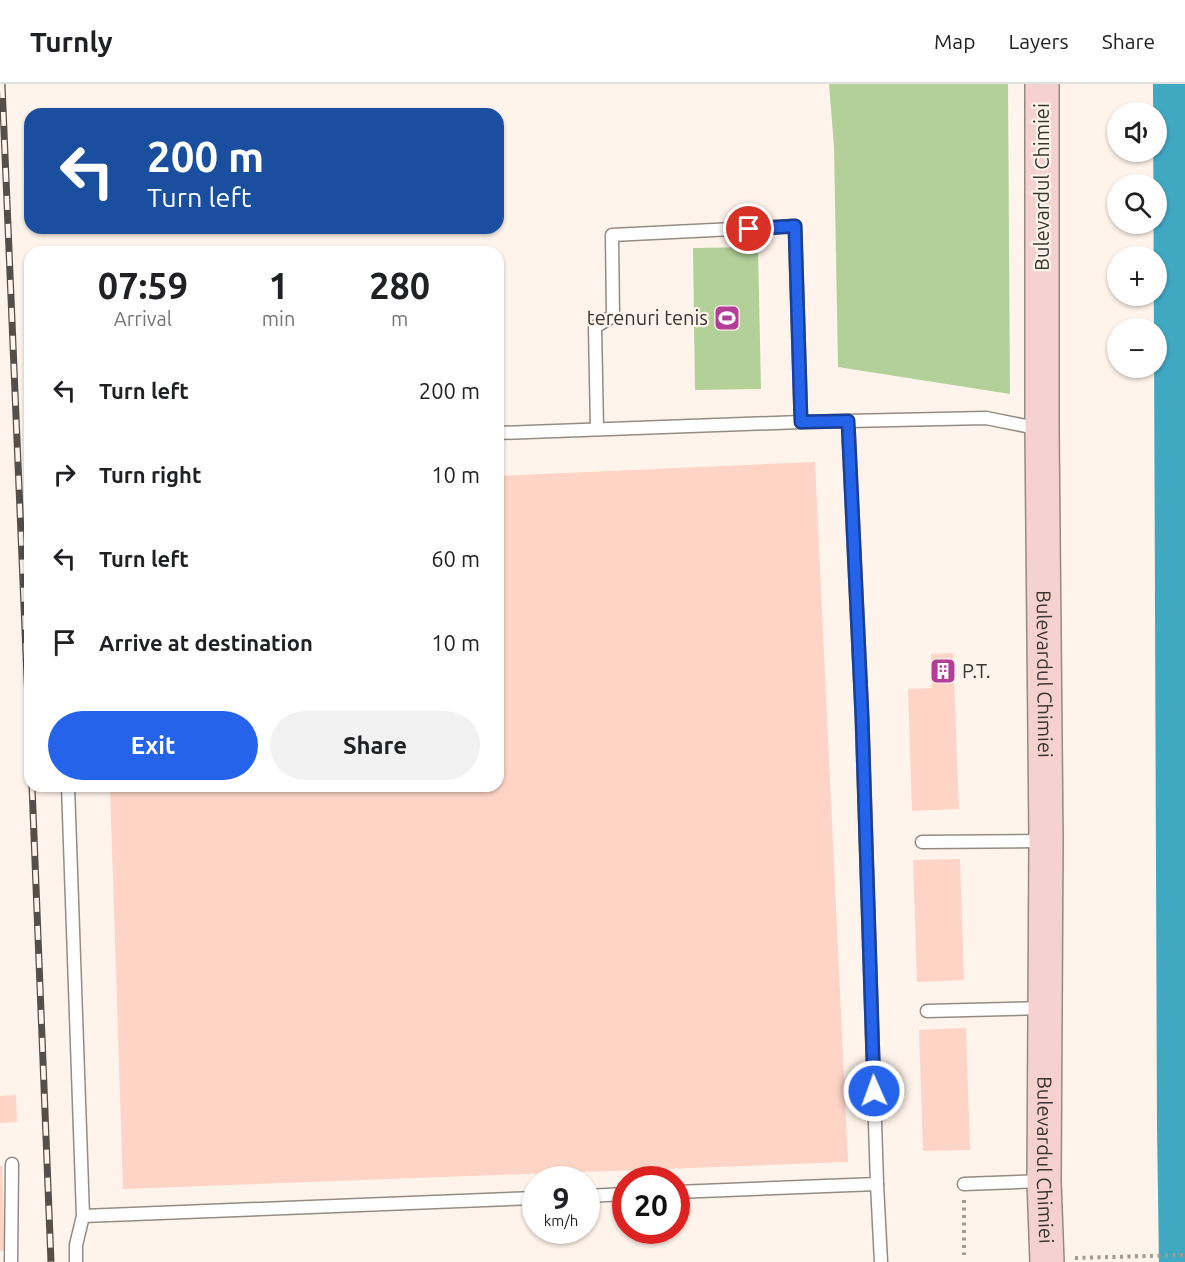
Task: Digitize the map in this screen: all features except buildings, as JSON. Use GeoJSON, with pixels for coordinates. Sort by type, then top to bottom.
{"type":"FeatureCollection","features":[{"type":"Feature","properties":{"kind":"main road","name":"Bulevardul Chimiei"},"geometry":{"type":"LineString","coordinates":[[1042,84],[1042,429],[1046,841],[1044,1181],[1061,1260]]}},
{"type":"Feature","properties":{"kind":"lane"},"geometry":{"type":"LineString","coordinates":[[597,429],[595,327],[613,316],[612,235],[795,226],[801,422]]}},
{"type":"Feature","properties":{"kind":"lane"},"geometry":{"type":"LineString","coordinates":[[504,433],[986,418],[1042,429]]}},
{"type":"Feature","properties":{"kind":"lane"},"geometry":{"type":"LineString","coordinates":[[848,421],[862,717],[881,1262]]}},
{"type":"Feature","properties":{"kind":"lane"},"geometry":{"type":"LineString","coordinates":[[68,792],[83,1216],[76,1245],[76,1262]]}},
{"type":"Feature","properties":{"kind":"lane"},"geometry":{"type":"LineString","coordinates":[[922,842],[1046,841]]}},
{"type":"Feature","properties":{"kind":"lane"},"geometry":{"type":"LineString","coordinates":[[927,1011],[1046,1008]]}},
{"type":"Feature","properties":{"kind":"lane"},"geometry":{"type":"LineString","coordinates":[[11,1262],[12,1164]]}},
{"type":"Feature","properties":{"kind":"lane"},"geometry":{"type":"LineString","coordinates":[[964,1184],[1044,1181]]}},
{"type":"Feature","properties":{"kind":"lane"},"geometry":{"type":"LineString","coordinates":[[690,1191],[877,1184]]}},
{"type":"Feature","properties":{"kind":"lane"},"geometry":{"type":"LineString","coordinates":[[83,1216],[522,1199]]}},
{"type":"Feature","properties":{"kind":"path"},"geometry":{"type":"LineString","coordinates":[[964,1184],[964,1255]]}},
{"type":"Feature","properties":{"kind":"path"},"geometry":{"type":"LineString","coordinates":[[1061,1260],[1185,1255]]}},
{"type":"Feature","properties":{"kind":"green space"},"geometry":{"type":"Polygon","coordinates":[[[829,84],[1008,84],[1010,394],[838,367],[834,147],[829,84]]]}},
{"type":"Feature","properties":{"kind":"green space","name":"terenuri tenis"},"geometry":{"type":"Polygon","coordinates":[[[758,247],[761,389],[695,390],[693,248],[758,247]]]}},
{"type":"Feature","properties":{"kind":"waterway"},"geometry":{"type":"LineString","coordinates":[[1173,84],[1179,1262]]}},
{"type":"Feature","properties":{"kind":"railway"},"geometry":{"type":"LineString","coordinates":[[2,84],[24,606]]}},
{"type":"Feature","properties":{"kind":"railway"},"geometry":{"type":"LineString","coordinates":[[32,792],[51,1262]]}},
{"type":"Feature","properties":{"kind":"place","name":"terenuri tenis"},"geometry":{"type":"Point","coordinates":[727,318]}},
{"type":"Feature","properties":{"kind":"place","name":"P.T."},"geometry":{"type":"Point","coordinates":[943,671]}},
{"type":"Feature","properties":{"kind":"route"},"geometry":{"type":"LineString","coordinates":[[749,229],[795,226],[801,422],[848,421],[862,717],[874,1091]]}}]}
